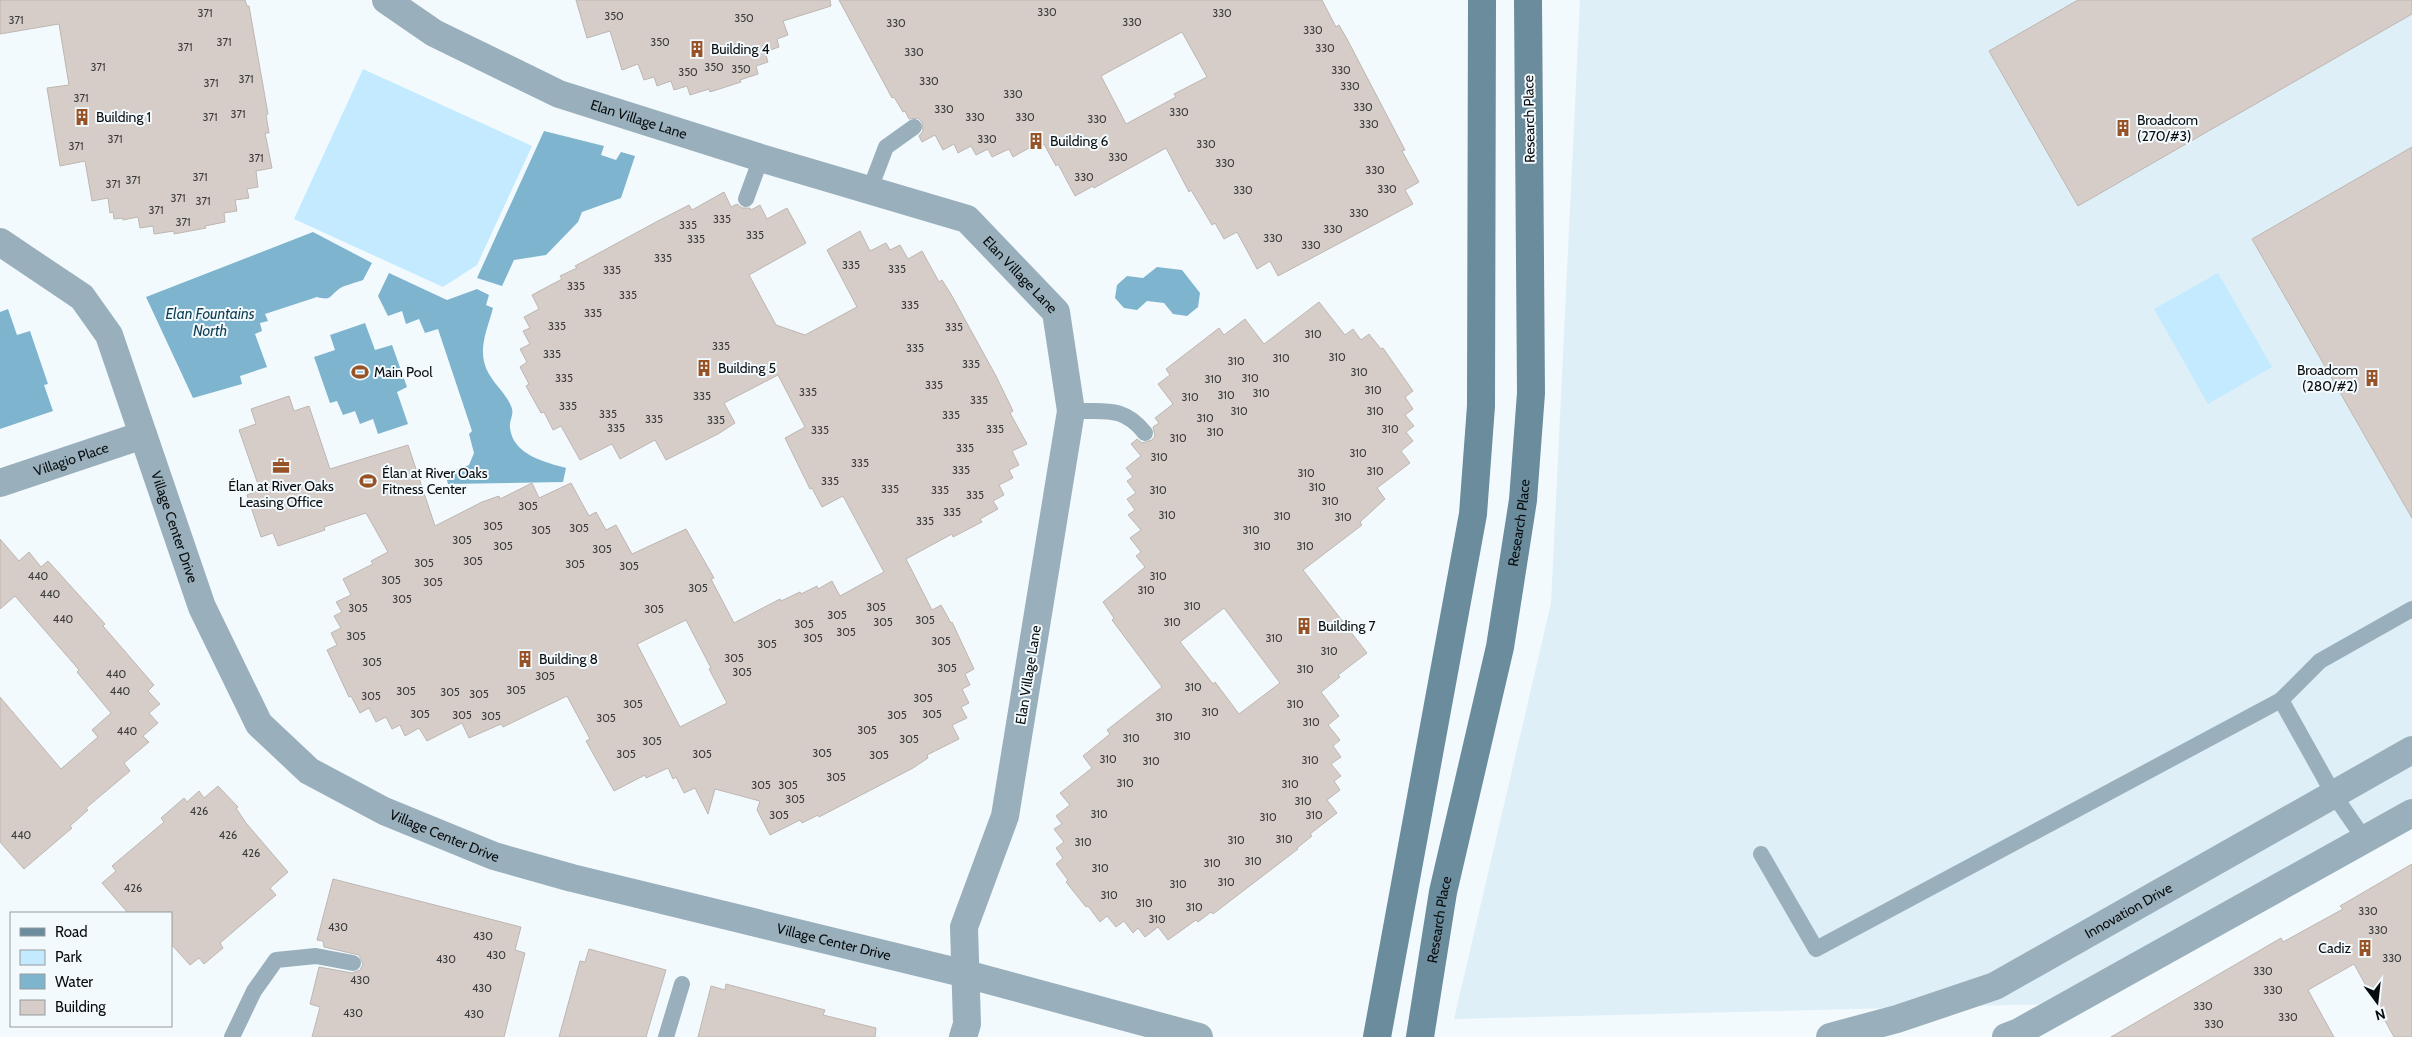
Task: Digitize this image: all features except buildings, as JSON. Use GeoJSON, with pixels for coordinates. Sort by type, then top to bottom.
{"type":"FeatureCollection","features":[{"type":"Feature","properties":{"kind":"street","name":"Elan Village Lane"},"geometry":{"type":"LineString","coordinates":[[386,0],[434,33],[559,94],[761,158],[967,219],[1056,312],[1071,411],[1005,816],[964,927],[967,1024],[964,1037]]}},
{"type":"Feature","properties":{"kind":"street"},"geometry":{"type":"LineString","coordinates":[[1377,1037],[1473,514],[1481,406],[1482,0]]}},
{"type":"Feature","properties":{"kind":"street","name":"Research Place"},"geometry":{"type":"LineString","coordinates":[[1420,1037],[1443,892],[1500,647],[1523,500],[1531,393],[1528,0]]}},
{"type":"Feature","properties":{"kind":"street","name":"Village Center Drive"},"geometry":{"type":"LineString","coordinates":[[0,242],[82,297],[109,335],[202,607],[259,724],[309,771],[384,810],[494,856],[572,878],[966,974],[1199,1037]]}},
{"type":"Feature","properties":{"kind":"street","name":"Villagio Place"},"geometry":{"type":"LineString","coordinates":[[0,483],[142,435]]}},
{"type":"Feature","properties":{"kind":"street","name":"Innovation Drive"},"geometry":{"type":"LineString","coordinates":[[1830,1037],[1897,1019],[1994,986],[2412,750]]}},
{"type":"Feature","properties":{"kind":"street"},"geometry":{"type":"LineString","coordinates":[[2006,1037],[2019,1032],[2412,813]]}},
{"type":"Feature","properties":{"kind":"lane"},"geometry":{"type":"LineString","coordinates":[[870,189],[886,147],[914,127]]}},
{"type":"Feature","properties":{"kind":"lane"},"geometry":{"type":"LineString","coordinates":[[746,199],[761,158]]}},
{"type":"Feature","properties":{"kind":"lane"},"geometry":{"type":"LineString","coordinates":[[1071,411],[1123,413],[1135,421],[1145,433]]}},
{"type":"Feature","properties":{"kind":"lane"},"geometry":{"type":"LineString","coordinates":[[1762,854],[1816,949],[2281,700],[2320,661],[2412,609]]}},
{"type":"Feature","properties":{"kind":"lane"},"geometry":{"type":"LineString","coordinates":[[2281,700],[2334,794],[2364,840]]}},
{"type":"Feature","properties":{"kind":"lane"},"geometry":{"type":"LineString","coordinates":[[232,1037],[254,991],[276,960],[316,956],[353,963]]}},
{"type":"Feature","properties":{"kind":"lane"},"geometry":{"type":"LineString","coordinates":[[666,1037],[682,984]]}},
{"type":"Feature","properties":{"kind":"shaded area"},"geometry":{"type":"Polygon","coordinates":[[[1580,0],[2412,0],[2412,823],[2096,1003],[1454,1019],[1551,603],[1580,0]]]}},
{"type":"Feature","properties":{"kind":"green space"},"geometry":{"type":"Polygon","coordinates":[[[363,69],[532,146],[477,265],[443,287],[294,219],[363,69]]]}},
{"type":"Feature","properties":{"kind":"green space"},"geometry":{"type":"Polygon","coordinates":[[[2218,273],[2272,367],[2208,404],[2154,309],[2218,273]]]}},
{"type":"Feature","properties":{"kind":"water"},"geometry":{"type":"Polygon","coordinates":[[[544,131],[604,146],[601,155],[616,160],[621,152],[635,156],[621,198],[582,212],[578,222],[546,255],[514,260],[502,286],[477,278],[544,131]]]}},
{"type":"Feature","properties":{"kind":"water","name":"Elan Fountains North"},"geometry":{"type":"Polygon","coordinates":[[[313,232],[372,263],[363,280],[341,288],[328,298],[317,297],[265,314],[268,321],[260,323],[262,331],[255,334],[267,367],[240,376],[242,384],[193,398],[146,297],[313,232]]]}},
{"type":"Feature","properties":{"kind":"water"},"geometry":{"type":"Polygon","coordinates":[[[1157,267],[1182,270],[1200,293],[1198,307],[1187,316],[1173,314],[1164,303],[1147,301],[1137,310],[1124,308],[1115,298],[1117,285],[1127,276],[1143,278],[1157,267]]]}},
{"type":"Feature","properties":{"kind":"water"},"geometry":{"type":"Polygon","coordinates":[[[389,273],[447,300],[477,289],[489,295],[486,305],[493,308],[484,341],[483,358],[489,374],[511,406],[510,428],[512,437],[517,445],[531,456],[566,468],[563,482],[448,484],[445,474],[469,465],[474,453],[469,434],[472,431],[438,329],[425,333],[419,319],[406,324],[402,311],[388,316],[378,296],[389,273]]]}},
{"type":"Feature","properties":{"kind":"water"},"geometry":{"type":"Polygon","coordinates":[[[8,309],[17,335],[30,331],[48,384],[44,385],[53,411],[0,429],[0,312],[8,309]]]}},
{"type":"Feature","properties":{"kind":"water","name":"Main Pool"},"geometry":{"type":"Polygon","coordinates":[[[365,323],[375,350],[392,345],[407,387],[397,392],[408,424],[378,434],[373,419],[360,424],[355,411],[343,415],[337,401],[330,403],[314,357],[335,350],[330,335],[365,323]]]}},
{"type":"Feature","properties":{"kind":"place","name":"Building 4"},"geometry":{"type":"Point","coordinates":[697,49]}},
{"type":"Feature","properties":{"kind":"place","name":"Building 1"},"geometry":{"type":"Point","coordinates":[82,117]}},
{"type":"Feature","properties":{"kind":"place","name":"Broadcom (270/#3)"},"geometry":{"type":"Point","coordinates":[2123,128]}},
{"type":"Feature","properties":{"kind":"place","name":"Building 6"},"geometry":{"type":"Point","coordinates":[1036,141]}},
{"type":"Feature","properties":{"kind":"place","name":"Building 5"},"geometry":{"type":"Point","coordinates":[704,368]}},
{"type":"Feature","properties":{"kind":"place","name":"Main Pool"},"geometry":{"type":"Point","coordinates":[360,372]}},
{"type":"Feature","properties":{"kind":"place","name":"Broadcom (280/#2)"},"geometry":{"type":"Point","coordinates":[2372,378]}},
{"type":"Feature","properties":{"kind":"place","name":"Élan at River Oaks Leasing Office"},"geometry":{"type":"Point","coordinates":[281,466]}},
{"type":"Feature","properties":{"kind":"place","name":"Élan at River Oaks Fitness Center"},"geometry":{"type":"Point","coordinates":[368,481]}},
{"type":"Feature","properties":{"kind":"place","name":"Building 7"},"geometry":{"type":"Point","coordinates":[1304,626]}},
{"type":"Feature","properties":{"kind":"place","name":"Building 8"},"geometry":{"type":"Point","coordinates":[525,659]}},
{"type":"Feature","properties":{"kind":"place","name":"Cadiz"},"geometry":{"type":"Point","coordinates":[2365,948]}}]}
